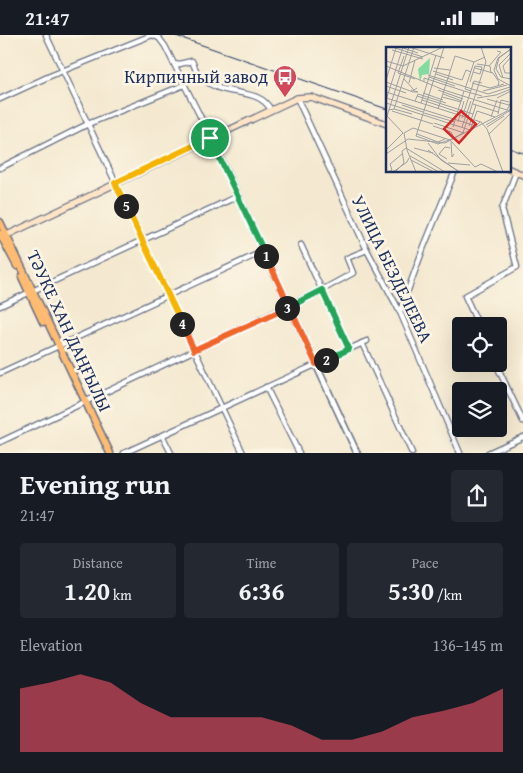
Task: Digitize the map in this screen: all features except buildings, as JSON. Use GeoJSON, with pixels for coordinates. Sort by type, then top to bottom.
{"type":"FeatureCollection","features":[{"type":"Feature","properties":{"kind":"main road"},"geometry":{"type":"LineString","coordinates":[[2,236],[297,98],[311,97],[386,125]]}},
{"type":"Feature","properties":{"kind":"main road"},"geometry":{"type":"LineString","coordinates":[[510,169],[523,175]]}},
{"type":"Feature","properties":{"kind":"main road","name":"ТӘУКЕ ХАН ДАҢҒЫЛЫ"},"geometry":{"type":"LineString","coordinates":[[0,222],[2,236],[57,345],[108,453]]}},
{"type":"Feature","properties":{"kind":"street"},"geometry":{"type":"LineString","coordinates":[[46,35],[243,453]]}},
{"type":"Feature","properties":{"kind":"street"},"geometry":{"type":"LineString","coordinates":[[0,99],[152,35],[159,38],[175,65],[238,196],[357,453]]}},
{"type":"Feature","properties":{"kind":"street"},"geometry":{"type":"LineString","coordinates":[[175,65],[192,61],[199,75],[216,88],[255,96],[266,101],[271,110]]}},
{"type":"Feature","properties":{"kind":"street"},"geometry":{"type":"LineString","coordinates":[[0,168],[88,124],[184,85]]}},
{"type":"Feature","properties":{"kind":"street","name":"УЛИЦА БЕЗДЕЛЕЕВА"},"geometry":{"type":"LineString","coordinates":[[297,98],[367,250],[400,312],[460,453]]}},
{"type":"Feature","properties":{"kind":"street"},"geometry":{"type":"LineString","coordinates":[[475,317],[465,296],[516,267],[502,209],[516,172]]}},
{"type":"Feature","properties":{"kind":"street"},"geometry":{"type":"LineString","coordinates":[[400,312],[454,173]]}},
{"type":"Feature","properties":{"kind":"street"},"geometry":{"type":"LineString","coordinates":[[0,306],[238,196]]}},
{"type":"Feature","properties":{"kind":"street"},"geometry":{"type":"LineString","coordinates":[[301,245],[349,349]]}},
{"type":"Feature","properties":{"kind":"street"},"geometry":{"type":"LineString","coordinates":[[0,442],[322,290],[353,273],[347,258],[367,250]]}},
{"type":"Feature","properties":{"kind":"street"},"geometry":{"type":"LineString","coordinates":[[0,373],[57,345],[264,251]]}},
{"type":"Feature","properties":{"kind":"street"},"geometry":{"type":"LineString","coordinates":[[124,453],[364,342],[412,453]]}},
{"type":"Feature","properties":{"kind":"street"},"geometry":{"type":"LineString","coordinates":[[500,372],[523,421]]}},
{"type":"Feature","properties":{"kind":"street"},"geometry":{"type":"LineString","coordinates":[[266,387],[299,453]]}},
{"type":"Feature","properties":{"kind":"street"},"geometry":{"type":"LineString","coordinates":[[162,435],[171,453]]}},
{"type":"Feature","properties":{"kind":"street"},"geometry":{"type":"LineString","coordinates":[[488,453],[523,437]]}},
{"type":"Feature","properties":{"kind":"railway"},"geometry":{"type":"LineString","coordinates":[[173,35],[386,109]]}},
{"type":"Feature","properties":{"kind":"railway"},"geometry":{"type":"LineString","coordinates":[[510,148],[523,153]]}},
{"type":"Feature","properties":{"kind":"place","name":"Кирпичный завод"},"geometry":{"type":"Point","coordinates":[285,98]}},
{"type":"Feature","properties":{"kind":"route"},"geometry":{"type":"LineString","coordinates":[[210,138],[115,183],[194,350],[289,307],[322,290],[349,349],[316,364],[289,307],[210,138]]}}]}
